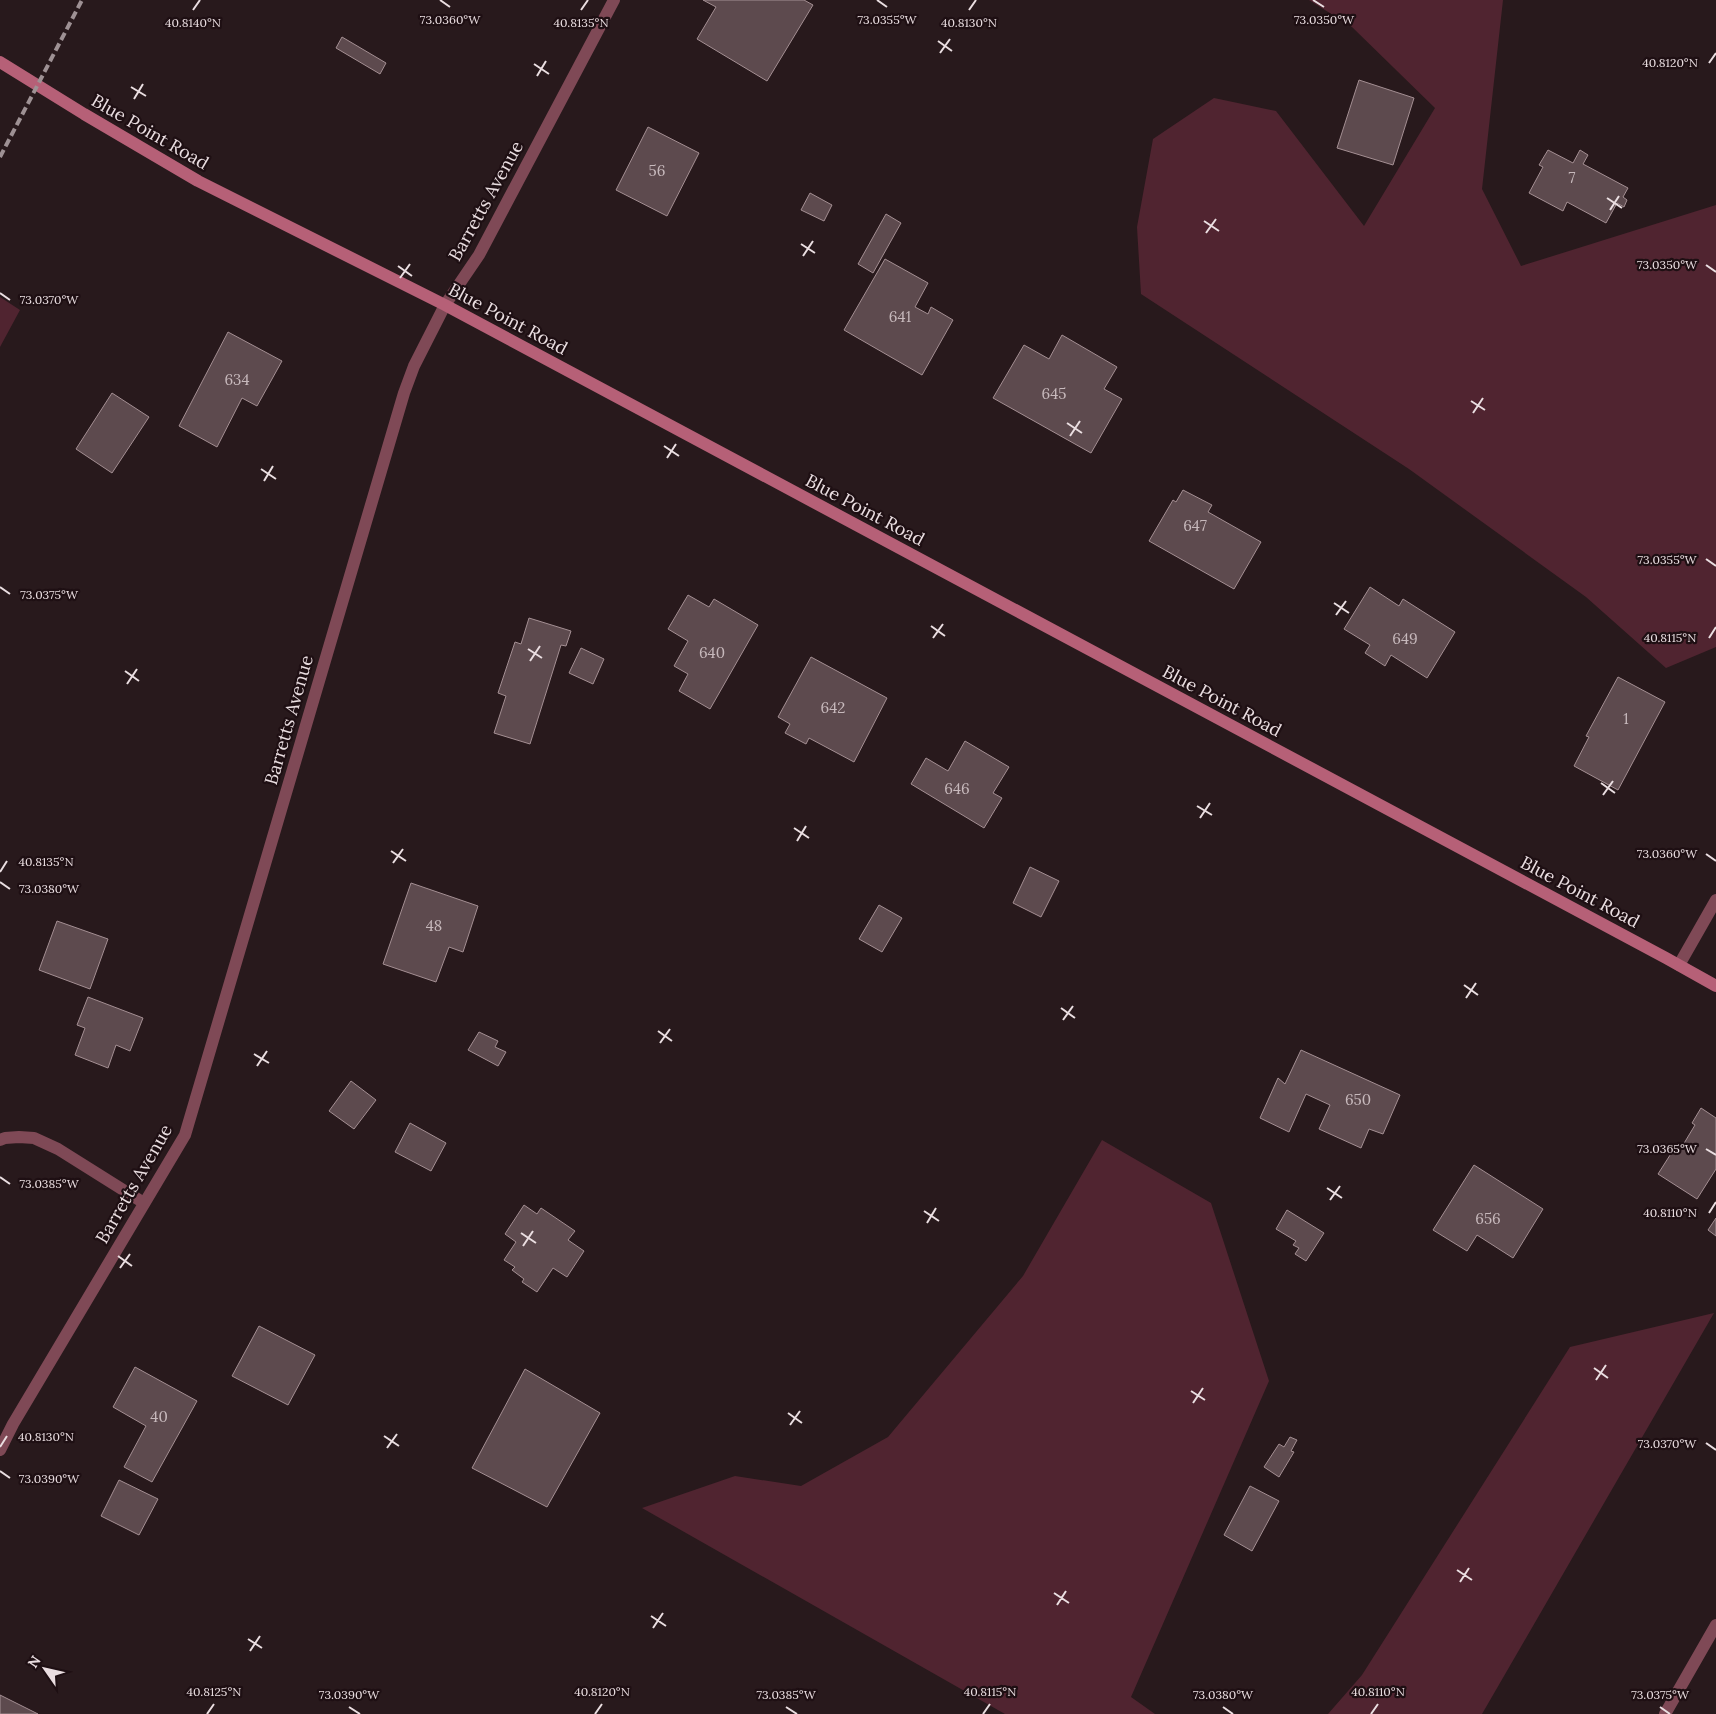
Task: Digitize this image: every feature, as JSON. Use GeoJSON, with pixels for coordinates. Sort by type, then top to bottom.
{"type":"FeatureCollection","features":[{"type":"Feature","properties":{"kind":"street","name":"Barretts Avenue"},"geometry":{"type":"LineString","coordinates":[[0,1450],[4,1432],[185,1135],[404,393],[414,366],[445,305],[479,255],[614,0]]}},
{"type":"Feature","properties":{"kind":"street","name":"Blue Point Road"},"geometry":{"type":"LineString","coordinates":[[0,62],[198,181],[445,305],[1716,986]]}},
{"type":"Feature","properties":{"kind":"street"},"geometry":{"type":"LineString","coordinates":[[1679,965],[1716,900]]}},
{"type":"Feature","properties":{"kind":"street"},"geometry":{"type":"LineString","coordinates":[[0,1140],[19,1136],[34,1138],[58,1149],[144,1203]]}},
{"type":"Feature","properties":{"kind":"street"},"geometry":{"type":"LineString","coordinates":[[1665,1714],[1716,1625]]}},
{"type":"Feature","properties":{"kind":"shaded area"},"geometry":{"type":"Polygon","coordinates":[[[1309,0],[1503,0],[1482,189],[1521,266],[1716,205],[1716,647],[1666,668],[1586,597],[1409,469],[1141,294],[1137,227],[1153,139],[1214,98],[1276,111],[1364,226],[1435,108],[1352,27],[1309,0]]]}},
{"type":"Feature","properties":{"kind":"shaded area"},"geometry":{"type":"Polygon","coordinates":[[[0,297],[20,310],[0,347],[0,297]]]}},
{"type":"Feature","properties":{"kind":"shaded area"},"geometry":{"type":"Polygon","coordinates":[[[1102,1140],[1211,1203],[1269,1381],[1131,1697],[1155,1714],[1005,1714],[642,1508],[735,1476],[801,1486],[888,1437],[1023,1276],[1102,1140]]]}},
{"type":"Feature","properties":{"kind":"shaded area"},"geometry":{"type":"Polygon","coordinates":[[[1714,1313],[1482,1714],[1328,1714],[1362,1675],[1570,1347],[1714,1313]]]}},
{"type":"Feature","properties":{"kind":"building"},"geometry":{"type":"Polygon","coordinates":[[[703,0],[804,0],[813,5],[767,81],[697,39],[716,7],[703,0]]]}},
{"type":"Feature","properties":{"kind":"building"},"geometry":{"type":"Polygon","coordinates":[[[342,37],[386,63],[380,74],[336,48],[342,37]]]}},
{"type":"Feature","properties":{"kind":"building"},"geometry":{"type":"Polygon","coordinates":[[[1359,80],[1414,98],[1393,165],[1337,148],[1359,80]]]}},
{"type":"Feature","properties":{"kind":"building"},"geometry":{"type":"Polygon","coordinates":[[[648,127],[699,153],[667,216],[616,190],[648,127]]]}},
{"type":"Feature","properties":{"kind":"building"},"geometry":{"type":"Polygon","coordinates":[[[1548,150],[1573,163],[1580,150],[1588,155],[1583,164],[1628,188],[1623,197],[1627,200],[1624,207],[1617,203],[1606,223],[1567,202],[1563,211],[1529,193],[1543,167],[1539,165],[1548,150]]]}},
{"type":"Feature","properties":{"kind":"building"},"geometry":{"type":"Polygon","coordinates":[[[810,193],[832,205],[824,221],[801,210],[810,193]]]}},
{"type":"Feature","properties":{"kind":"building"},"geometry":{"type":"Polygon","coordinates":[[[886,214],[901,223],[873,273],[858,264],[886,214]]]}},
{"type":"Feature","properties":{"kind":"building"},"geometry":{"type":"Polygon","coordinates":[[[885,259],[928,283],[915,307],[928,314],[931,307],[953,320],[922,375],[844,330],[885,259]]]}},
{"type":"Feature","properties":{"kind":"building"},"geometry":{"type":"Polygon","coordinates":[[[228,332],[282,361],[257,406],[242,398],[217,447],[179,426],[228,332]]]}},
{"type":"Feature","properties":{"kind":"building"},"geometry":{"type":"Polygon","coordinates":[[[1062,335],[1117,367],[1104,389],[1122,399],[1091,453],[993,398],[1024,345],[1049,359],[1062,335]]]}},
{"type":"Feature","properties":{"kind":"building"},"geometry":{"type":"Polygon","coordinates":[[[112,393],[149,417],[112,473],[76,449],[112,393]]]}},
{"type":"Feature","properties":{"kind":"building"},"geometry":{"type":"Polygon","coordinates":[[[1183,490],[1212,505],[1208,512],[1261,542],[1234,589],[1149,541],[1173,500],[1176,502],[1183,490]]]}},
{"type":"Feature","properties":{"kind":"building"},"geometry":{"type":"Polygon","coordinates":[[[1370,587],[1399,606],[1403,599],[1455,632],[1427,678],[1391,655],[1385,666],[1365,653],[1370,645],[1344,629],[1370,587]]]}},
{"type":"Feature","properties":{"kind":"building"},"geometry":{"type":"Polygon","coordinates":[[[688,595],[709,607],[714,599],[758,625],[710,709],[679,691],[688,674],[674,666],[688,641],[668,629],[688,595]]]}},
{"type":"Feature","properties":{"kind":"building"},"geometry":{"type":"Polygon","coordinates":[[[529,618],[571,631],[566,646],[561,645],[530,744],[494,733],[506,696],[498,693],[515,642],[521,644],[529,618]]]}},
{"type":"Feature","properties":{"kind":"building"},"geometry":{"type":"Polygon","coordinates":[[[581,648],[604,659],[593,684],[569,673],[581,648]]]}},
{"type":"Feature","properties":{"kind":"building"},"geometry":{"type":"Polygon","coordinates":[[[811,657],[887,698],[854,762],[809,738],[806,744],[785,733],[790,724],[778,717],[811,657]]]}},
{"type":"Feature","properties":{"kind":"building"},"geometry":{"type":"Polygon","coordinates":[[[1618,677],[1665,702],[1618,790],[1574,766],[1589,737],[1586,736],[1618,677]]]}},
{"type":"Feature","properties":{"kind":"building"},"geometry":{"type":"Polygon","coordinates":[[[965,741],[1009,767],[993,793],[1002,798],[984,828],[911,784],[926,758],[948,771],[965,741]]]}},
{"type":"Feature","properties":{"kind":"building"},"geometry":{"type":"Polygon","coordinates":[[[1030,867],[1059,881],[1041,917],[1013,903],[1030,867]]]}},
{"type":"Feature","properties":{"kind":"building"},"geometry":{"type":"Polygon","coordinates":[[[411,883],[478,906],[463,952],[449,947],[436,982],[383,964],[411,883]]]}},
{"type":"Feature","properties":{"kind":"building"},"geometry":{"type":"Polygon","coordinates":[[[879,905],[902,918],[882,952],[859,939],[879,905]]]}},
{"type":"Feature","properties":{"kind":"building"},"geometry":{"type":"Polygon","coordinates":[[[57,921],[108,939],[90,989],[39,970],[57,921]]]}},
{"type":"Feature","properties":{"kind":"building"},"geometry":{"type":"Polygon","coordinates":[[[88,997],[143,1018],[130,1051],[116,1045],[108,1068],[75,1055],[85,1028],[77,1025],[88,997]]]}},
{"type":"Feature","properties":{"kind":"building"},"geometry":{"type":"Polygon","coordinates":[[[479,1032],[498,1041],[495,1047],[506,1052],[498,1066],[468,1050],[479,1032]]]}},
{"type":"Feature","properties":{"kind":"building"},"geometry":{"type":"Polygon","coordinates":[[[1301,1050],[1400,1095],[1383,1134],[1369,1129],[1361,1148],[1319,1129],[1330,1105],[1306,1094],[1289,1132],[1260,1118],[1278,1078],[1285,1084],[1301,1050]]]}},
{"type":"Feature","properties":{"kind":"building"},"geometry":{"type":"Polygon","coordinates":[[[351,1081],[376,1100],[354,1129],[329,1111],[351,1081]]]}},
{"type":"Feature","properties":{"kind":"building"},"geometry":{"type":"Polygon","coordinates":[[[1701,1108],[1716,1118],[1716,1169],[1697,1199],[1658,1174],[1672,1152],[1677,1155],[1695,1125],[1692,1123],[1701,1108]]]}},
{"type":"Feature","properties":{"kind":"building"},"geometry":{"type":"Polygon","coordinates":[[[410,1123],[446,1143],[431,1171],[395,1152],[410,1123]]]}},
{"type":"Feature","properties":{"kind":"building"},"geometry":{"type":"Polygon","coordinates":[[[1474,1165],[1543,1209],[1513,1258],[1477,1235],[1467,1251],[1433,1230],[1474,1165]]]}},
{"type":"Feature","properties":{"kind":"building"},"geometry":{"type":"Polygon","coordinates":[[[524,1205],[537,1214],[541,1208],[575,1231],[568,1240],[584,1251],[567,1277],[553,1268],[537,1292],[522,1282],[524,1279],[512,1270],[515,1267],[504,1260],[516,1242],[505,1234],[524,1205]]]}},
{"type":"Feature","properties":{"kind":"building"},"geometry":{"type":"Polygon","coordinates":[[[1287,1210],[1324,1233],[1306,1261],[1295,1254],[1299,1248],[1293,1245],[1296,1241],[1276,1229],[1287,1210]]]}},
{"type":"Feature","properties":{"kind":"building"},"geometry":{"type":"Polygon","coordinates":[[[1716,1218],[1716,1236],[1708,1230],[1716,1218]]]}},
{"type":"Feature","properties":{"kind":"building"},"geometry":{"type":"Polygon","coordinates":[[[259,1326],[315,1355],[288,1405],[232,1376],[259,1326]]]}},
{"type":"Feature","properties":{"kind":"building"},"geometry":{"type":"Polygon","coordinates":[[[135,1367],[197,1401],[152,1482],[124,1467],[146,1426],[113,1407],[135,1367]]]}},
{"type":"Feature","properties":{"kind":"building"},"geometry":{"type":"Polygon","coordinates":[[[525,1369],[600,1413],[547,1507],[472,1468],[525,1369]]]}},
{"type":"Feature","properties":{"kind":"building"},"geometry":{"type":"Polygon","coordinates":[[[1290,1437],[1297,1440],[1291,1451],[1294,1452],[1279,1477],[1264,1467],[1279,1444],[1284,1447],[1290,1437]]]}},
{"type":"Feature","properties":{"kind":"building"},"geometry":{"type":"Polygon","coordinates":[[[119,1480],[158,1499],[139,1535],[101,1516],[119,1480]]]}},
{"type":"Feature","properties":{"kind":"building"},"geometry":{"type":"Polygon","coordinates":[[[1250,1486],[1279,1501],[1252,1551],[1224,1535],[1250,1486]]]}},
{"type":"Feature","properties":{"kind":"building"},"geometry":{"type":"Polygon","coordinates":[[[0,1695],[38,1714],[0,1714],[0,1695]]]}},
{"type":"Feature","properties":{"kind":"railway"},"geometry":{"type":"LineString","coordinates":[[0,157],[82,0]]}}]}
